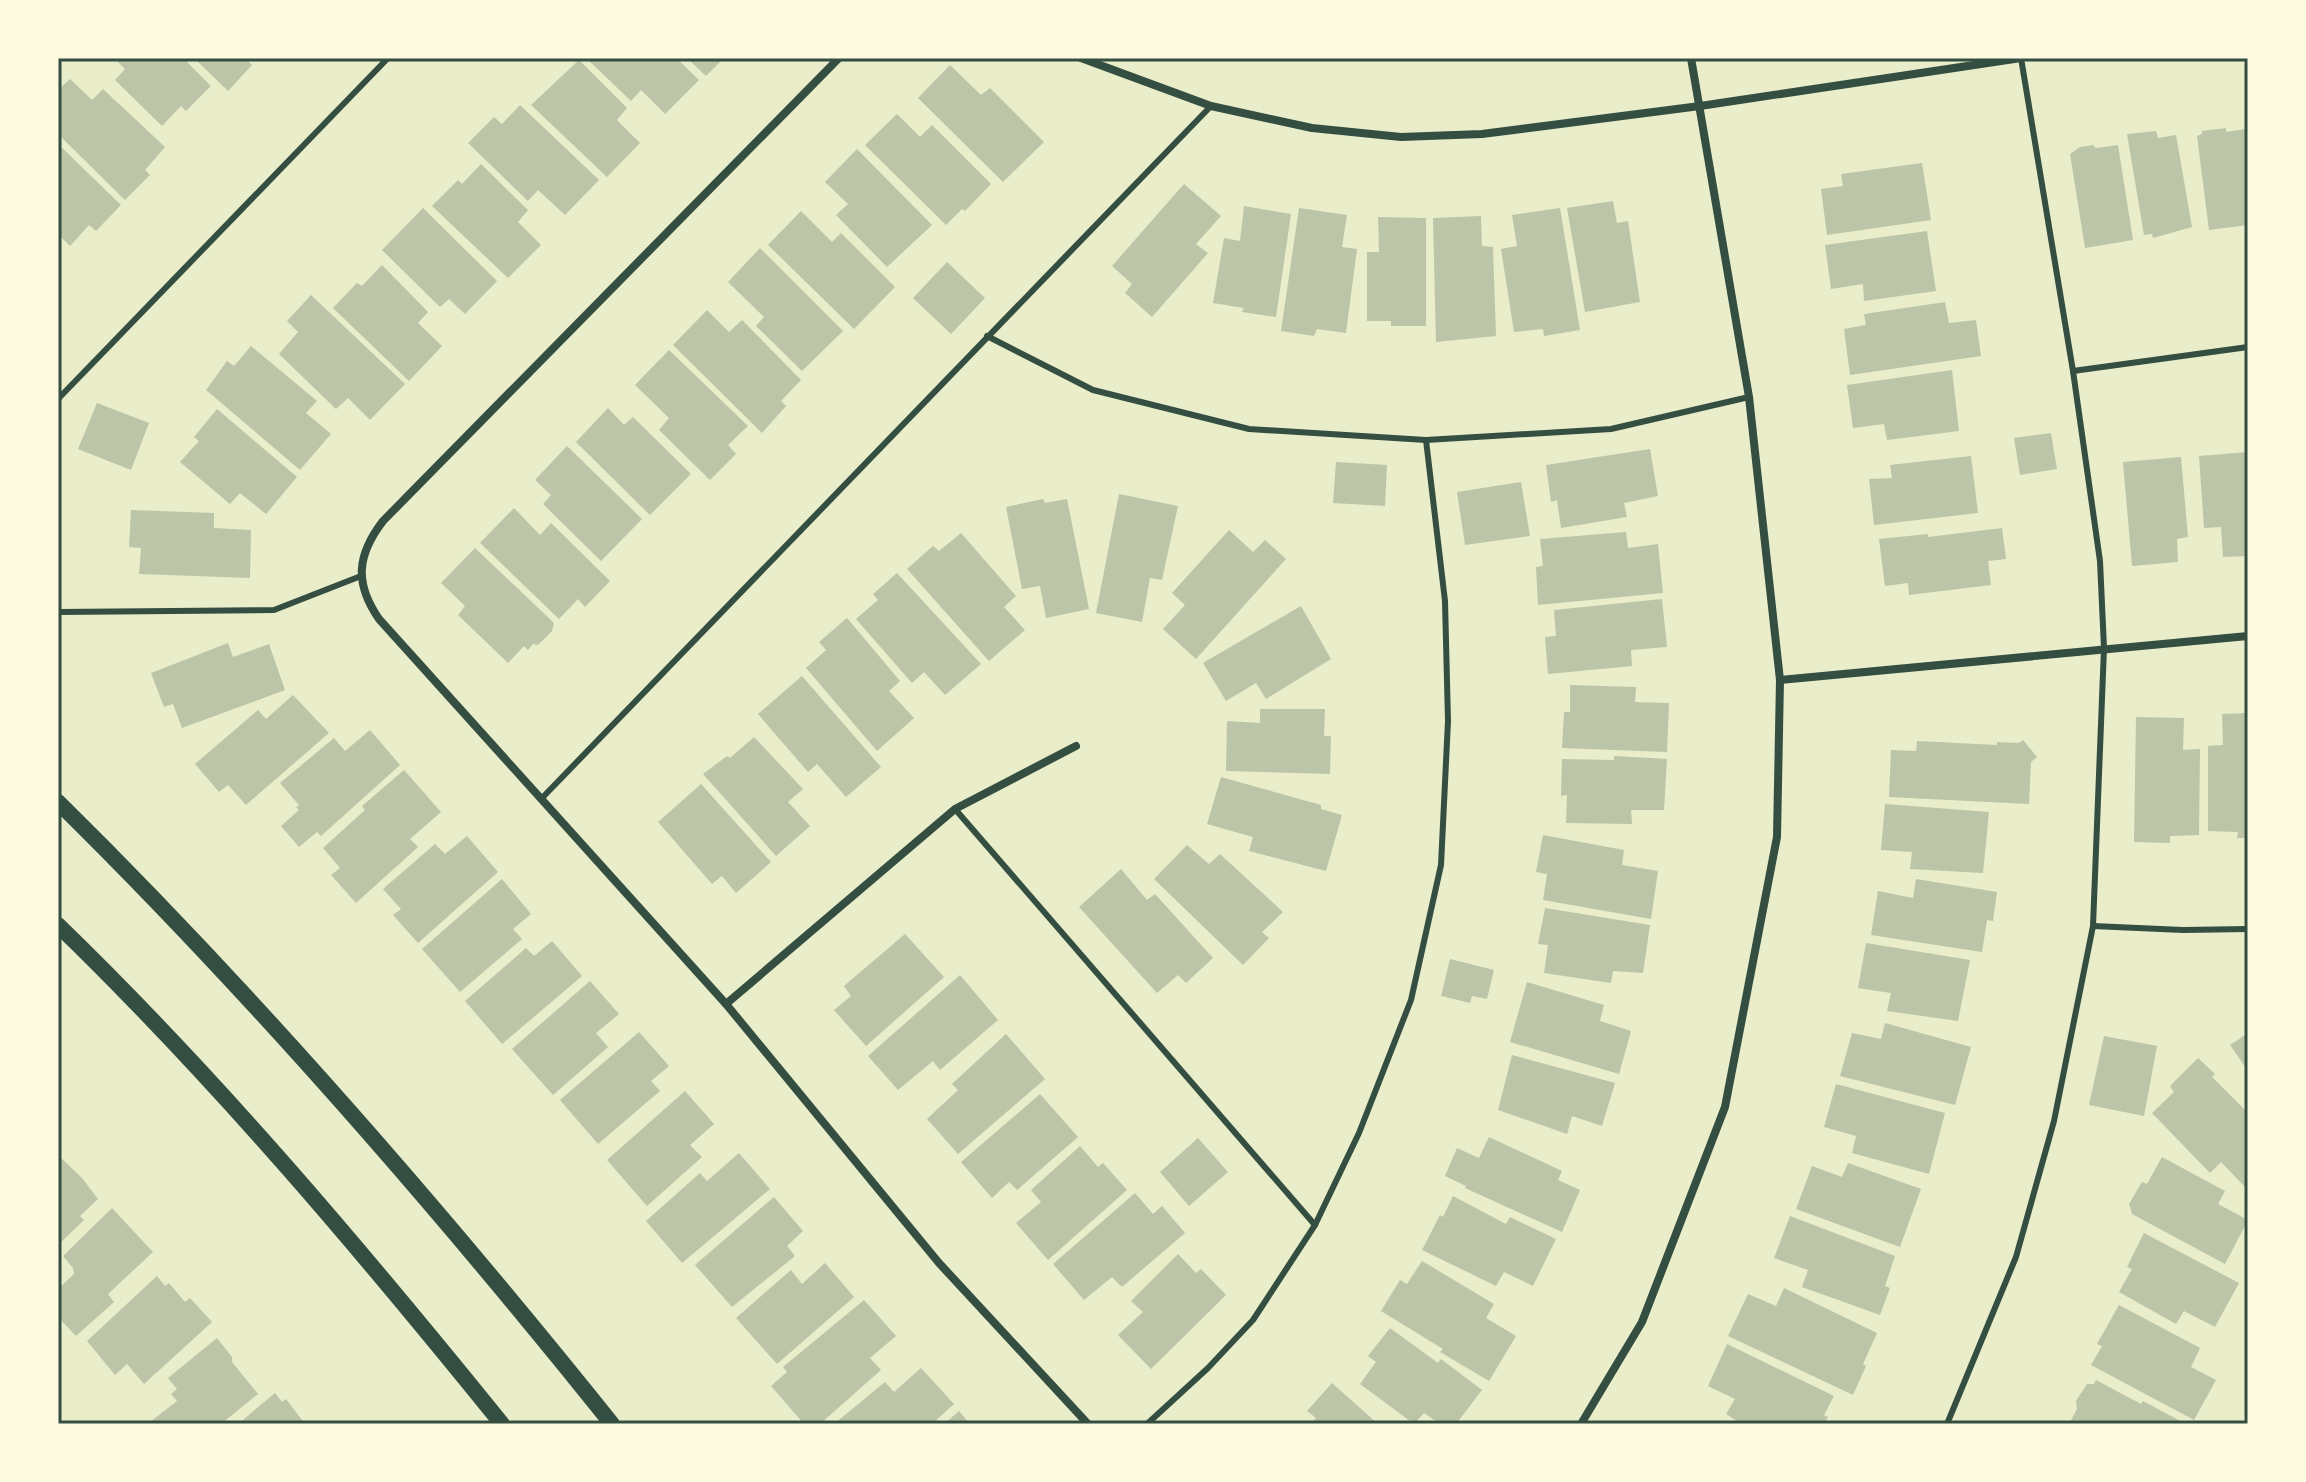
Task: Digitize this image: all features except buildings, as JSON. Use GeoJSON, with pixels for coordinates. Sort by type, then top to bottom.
{"type":"FeatureCollection","features":[{"type":"Feature","properties":{"kind":"main road"},"geometry":{"type":"LineString","coordinates":[[58,802],[291,1042],[513,1301],[612,1424]]}},
{"type":"Feature","properties":{"kind":"main road"},"geometry":{"type":"LineString","coordinates":[[58,925],[224,1095],[342,1230],[502,1424]]}},
{"type":"Feature","properties":{"kind":"street"},"geometry":{"type":"LineString","coordinates":[[839,58],[383,521],[370,537],[363,556],[361,576],[364,592],[379,619],[543,797],[726,1004],[939,1263],[1088,1424]]}},
{"type":"Feature","properties":{"kind":"street"},"geometry":{"type":"LineString","coordinates":[[1081,58],[1211,106],[1312,128],[1401,137],[1482,134],[1700,106],[2021,58]]}},
{"type":"Feature","properties":{"kind":"street"},"geometry":{"type":"LineString","coordinates":[[1581,1424],[1642,1322],[1725,1107],[1777,837],[1780,680],[1749,397],[1691,58]]}},
{"type":"Feature","properties":{"kind":"street"},"geometry":{"type":"LineString","coordinates":[[1780,680],[2248,636]]}},
{"type":"Feature","properties":{"kind":"street"},"geometry":{"type":"LineString","coordinates":[[726,1004],[955,809],[1076,746]]}},
{"type":"Feature","properties":{"kind":"lane"},"geometry":{"type":"LineString","coordinates":[[58,399],[388,58]]}},
{"type":"Feature","properties":{"kind":"lane"},"geometry":{"type":"LineString","coordinates":[[1947,1424],[2016,1257],[2054,1121],[2093,926],[2104,648],[2100,561],[2073,371],[2021,58]]}},
{"type":"Feature","properties":{"kind":"lane"},"geometry":{"type":"LineString","coordinates":[[543,797],[1211,106]]}},
{"type":"Feature","properties":{"kind":"lane"},"geometry":{"type":"LineString","coordinates":[[987,336],[1093,390],[1249,429],[1426,440],[1611,429],[1749,397]]}},
{"type":"Feature","properties":{"kind":"lane"},"geometry":{"type":"LineString","coordinates":[[2073,371],[2248,347]]}},
{"type":"Feature","properties":{"kind":"lane"},"geometry":{"type":"LineString","coordinates":[[1147,1424],[1208,1368],[1253,1320],[1315,1225],[1359,1133],[1411,1000],[1441,865],[1448,721],[1445,601],[1426,440]]}},
{"type":"Feature","properties":{"kind":"lane"},"geometry":{"type":"LineString","coordinates":[[58,612],[274,610],[361,576]]}},
{"type":"Feature","properties":{"kind":"lane"},"geometry":{"type":"LineString","coordinates":[[955,809],[1315,1225]]}},
{"type":"Feature","properties":{"kind":"lane"},"geometry":{"type":"LineString","coordinates":[[2093,926],[2248,929]]}}]}
